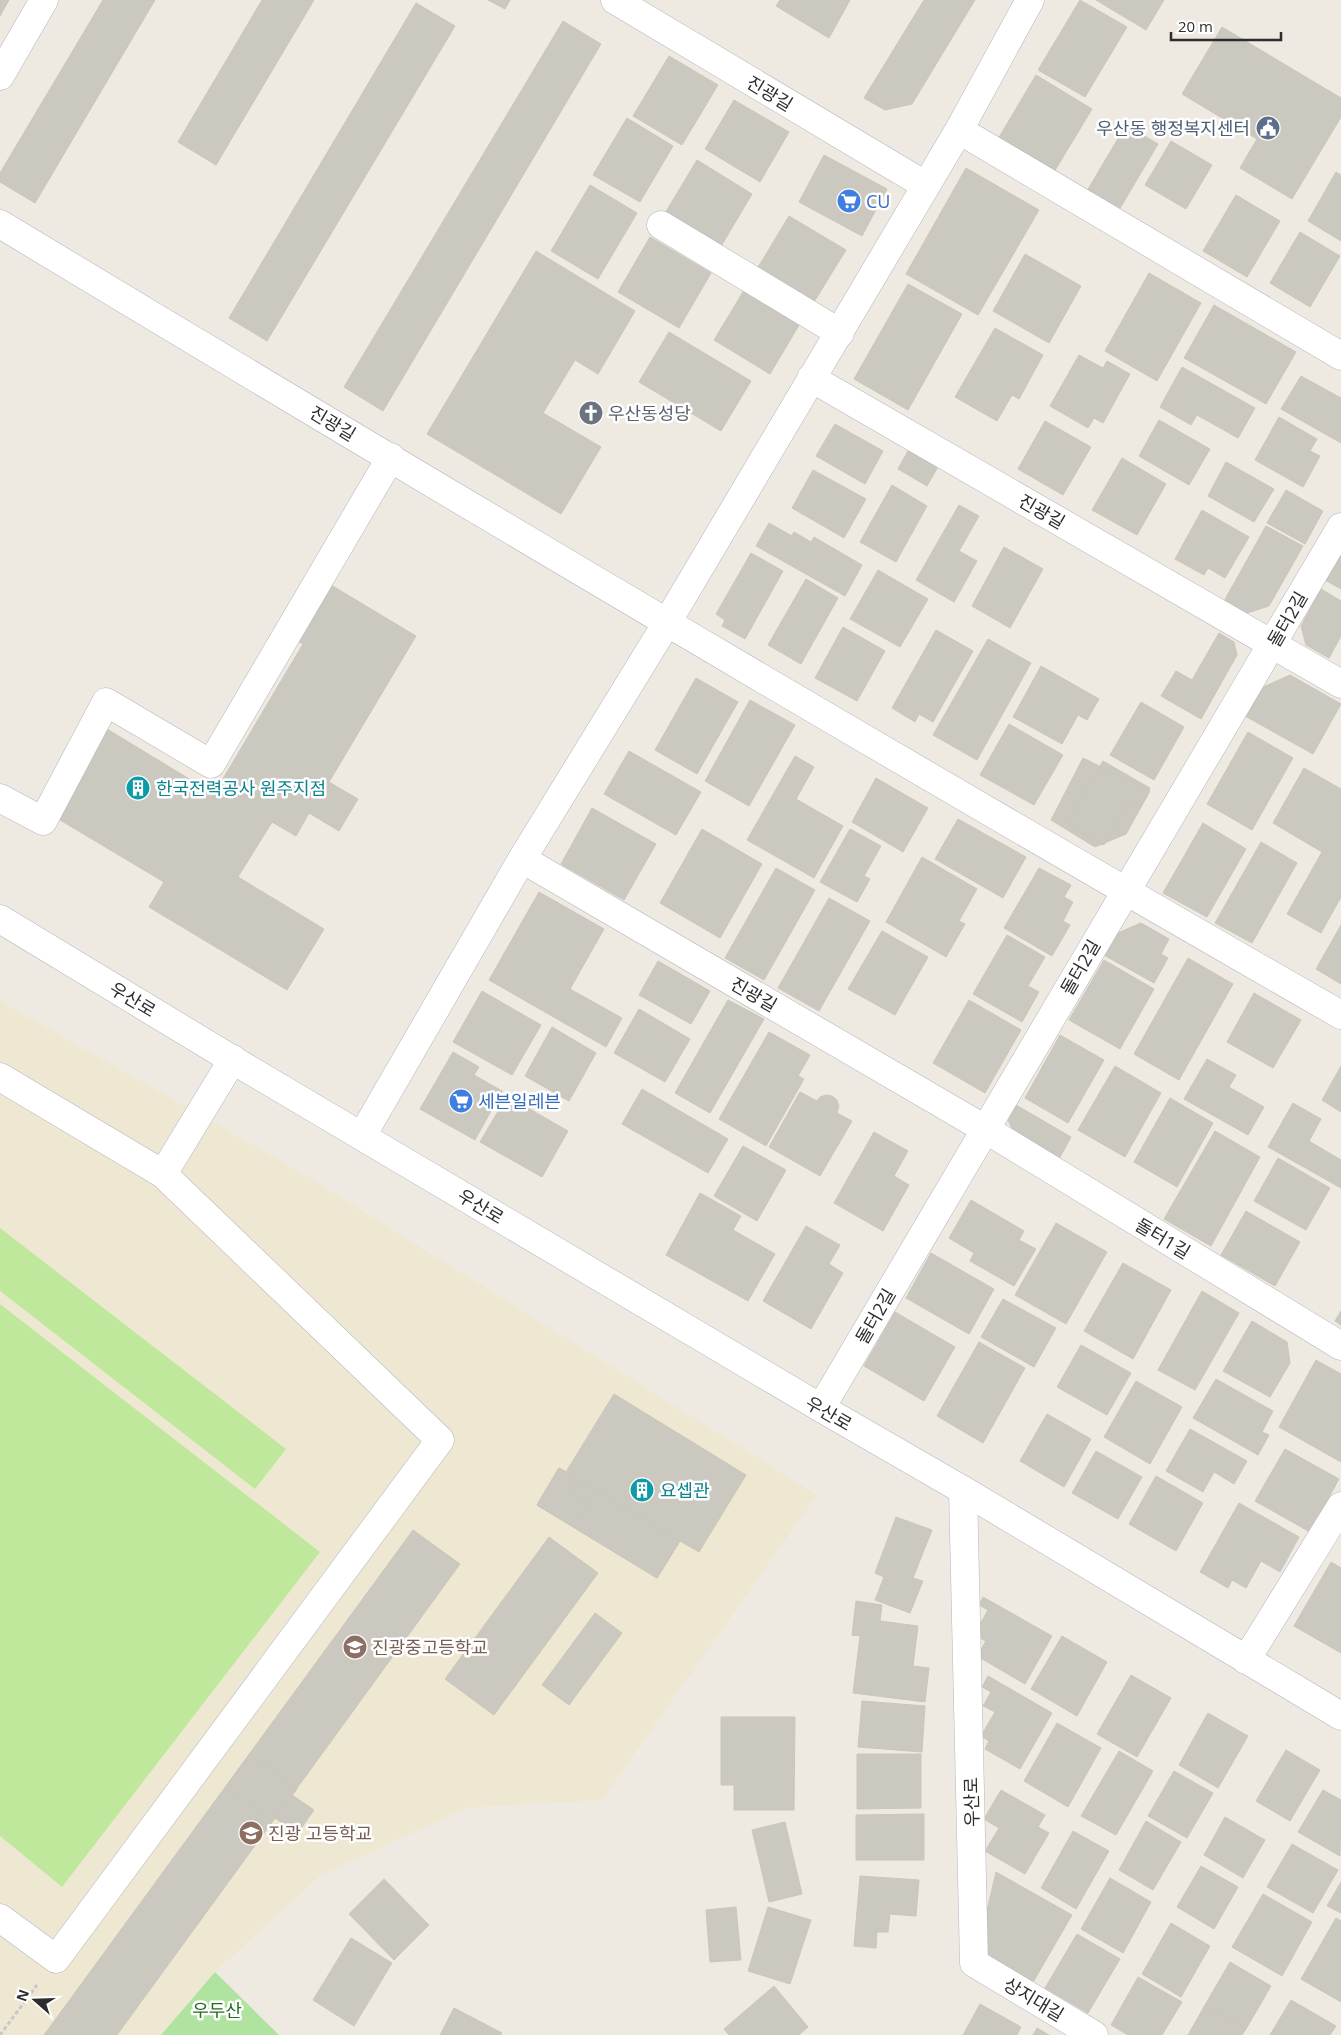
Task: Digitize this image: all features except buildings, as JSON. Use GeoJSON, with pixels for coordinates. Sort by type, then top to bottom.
{"type":"FeatureCollection","features":[{"type":"Feature","properties":{"kind":"street"},"geometry":{"type":"LineString","coordinates":[[0,76],[44,0]]}},
{"type":"Feature","properties":{"kind":"street","name":"진광길"},"geometry":{"type":"LineString","coordinates":[[615,0],[925,185]]}},
{"type":"Feature","properties":{"kind":"street"},"geometry":{"type":"LineString","coordinates":[[362,1136],[522,859],[668,621],[959,130],[1030,0]]}},
{"type":"Feature","properties":{"kind":"street"},"geometry":{"type":"LineString","coordinates":[[959,130],[1341,356]]}},
{"type":"Feature","properties":{"kind":"street","name":"진광길"},"geometry":{"type":"LineString","coordinates":[[0,224],[1125,891]]}},
{"type":"Feature","properties":{"kind":"street"},"geometry":{"type":"LineString","coordinates":[[661,225],[840,332]]}},
{"type":"Feature","properties":{"kind":"street","name":"진광길"},"geometry":{"type":"LineString","coordinates":[[811,378],[1273,644]]}},
{"type":"Feature","properties":{"kind":"street"},"geometry":{"type":"LineString","coordinates":[[0,798],[43,821],[106,702],[211,764],[391,457]]}},
{"type":"Feature","properties":{"kind":"street","name":"돌터2길"},"geometry":{"type":"LineString","coordinates":[[821,1408],[1341,527]]}},
{"type":"Feature","properties":{"kind":"street"},"geometry":{"type":"LineString","coordinates":[[1273,644],[1341,684]]}},
{"type":"Feature","properties":{"kind":"street","name":"진광길"},"geometry":{"type":"LineString","coordinates":[[522,859],[985,1129]]}},
{"type":"Feature","properties":{"kind":"street"},"geometry":{"type":"LineString","coordinates":[[1125,891],[1341,1016]]}},
{"type":"Feature","properties":{"kind":"street","name":"우산로"},"geometry":{"type":"LineString","coordinates":[[0,919],[362,1136],[963,1490],[1341,1716]]}},
{"type":"Feature","properties":{"kind":"street"},"geometry":{"type":"LineString","coordinates":[[163,1174],[234,1059]]}},
{"type":"Feature","properties":{"kind":"street"},"geometry":{"type":"LineString","coordinates":[[0,1077],[163,1174],[440,1440],[56,1959],[0,1918]]}},
{"type":"Feature","properties":{"kind":"street","name":"돌터1길"},"geometry":{"type":"LineString","coordinates":[[985,1129],[1341,1346]]}},
{"type":"Feature","properties":{"kind":"street","name":"우산로"},"geometry":{"type":"LineString","coordinates":[[963,1490],[974,1963]]}},
{"type":"Feature","properties":{"kind":"street"},"geometry":{"type":"LineString","coordinates":[[1246,1660],[1341,1506]]}},
{"type":"Feature","properties":{"kind":"street","name":"상지대길"},"geometry":{"type":"LineString","coordinates":[[974,1963],[1094,2035]]}},
{"type":"Feature","properties":{"kind":"path"},"geometry":{"type":"LineString","coordinates":[[0,2035],[56,1959]]}},
{"type":"Feature","properties":{"kind":"shaded area","name":"진광중고등학교"},"geometry":{"type":"Polygon","coordinates":[[[0,1001],[302,1173],[817,1495],[602,1800],[466,1808],[320,1876],[215,1972],[161,2035],[0,2035],[0,1001]]]}},
{"type":"Feature","properties":{"kind":"green space"},"geometry":{"type":"Polygon","coordinates":[[[0,1228],[286,1449],[255,1489],[0,1291],[0,1228]]]}},
{"type":"Feature","properties":{"kind":"green space"},"geometry":{"type":"Polygon","coordinates":[[[0,1304],[320,1552],[62,1887],[0,1836],[0,1304]]]}},
{"type":"Feature","properties":{"kind":"green space","name":"우두산"},"geometry":{"type":"Polygon","coordinates":[[[215,1972],[279,2035],[161,2035],[215,1972]]]}},
{"type":"Feature","properties":{"kind":"place","name":"우산동 행정복지센터"},"geometry":{"type":"Point","coordinates":[1268,128]}},
{"type":"Feature","properties":{"kind":"place","name":"CU"},"geometry":{"type":"Point","coordinates":[849,201]}},
{"type":"Feature","properties":{"kind":"place","name":"우산동성당"},"geometry":{"type":"Point","coordinates":[591,413]}},
{"type":"Feature","properties":{"kind":"place","name":"한국전력공사 원주지점"},"geometry":{"type":"Point","coordinates":[138,788]}},
{"type":"Feature","properties":{"kind":"place","name":"세븐일레븐"},"geometry":{"type":"Point","coordinates":[461,1101]}},
{"type":"Feature","properties":{"kind":"place","name":"요셉관"},"geometry":{"type":"Point","coordinates":[642,1490]}},
{"type":"Feature","properties":{"kind":"place","name":"진광중고등학교"},"geometry":{"type":"Point","coordinates":[355,1647]}},
{"type":"Feature","properties":{"kind":"place","name":"진광 고등학교"},"geometry":{"type":"Point","coordinates":[251,1833]}}]}
